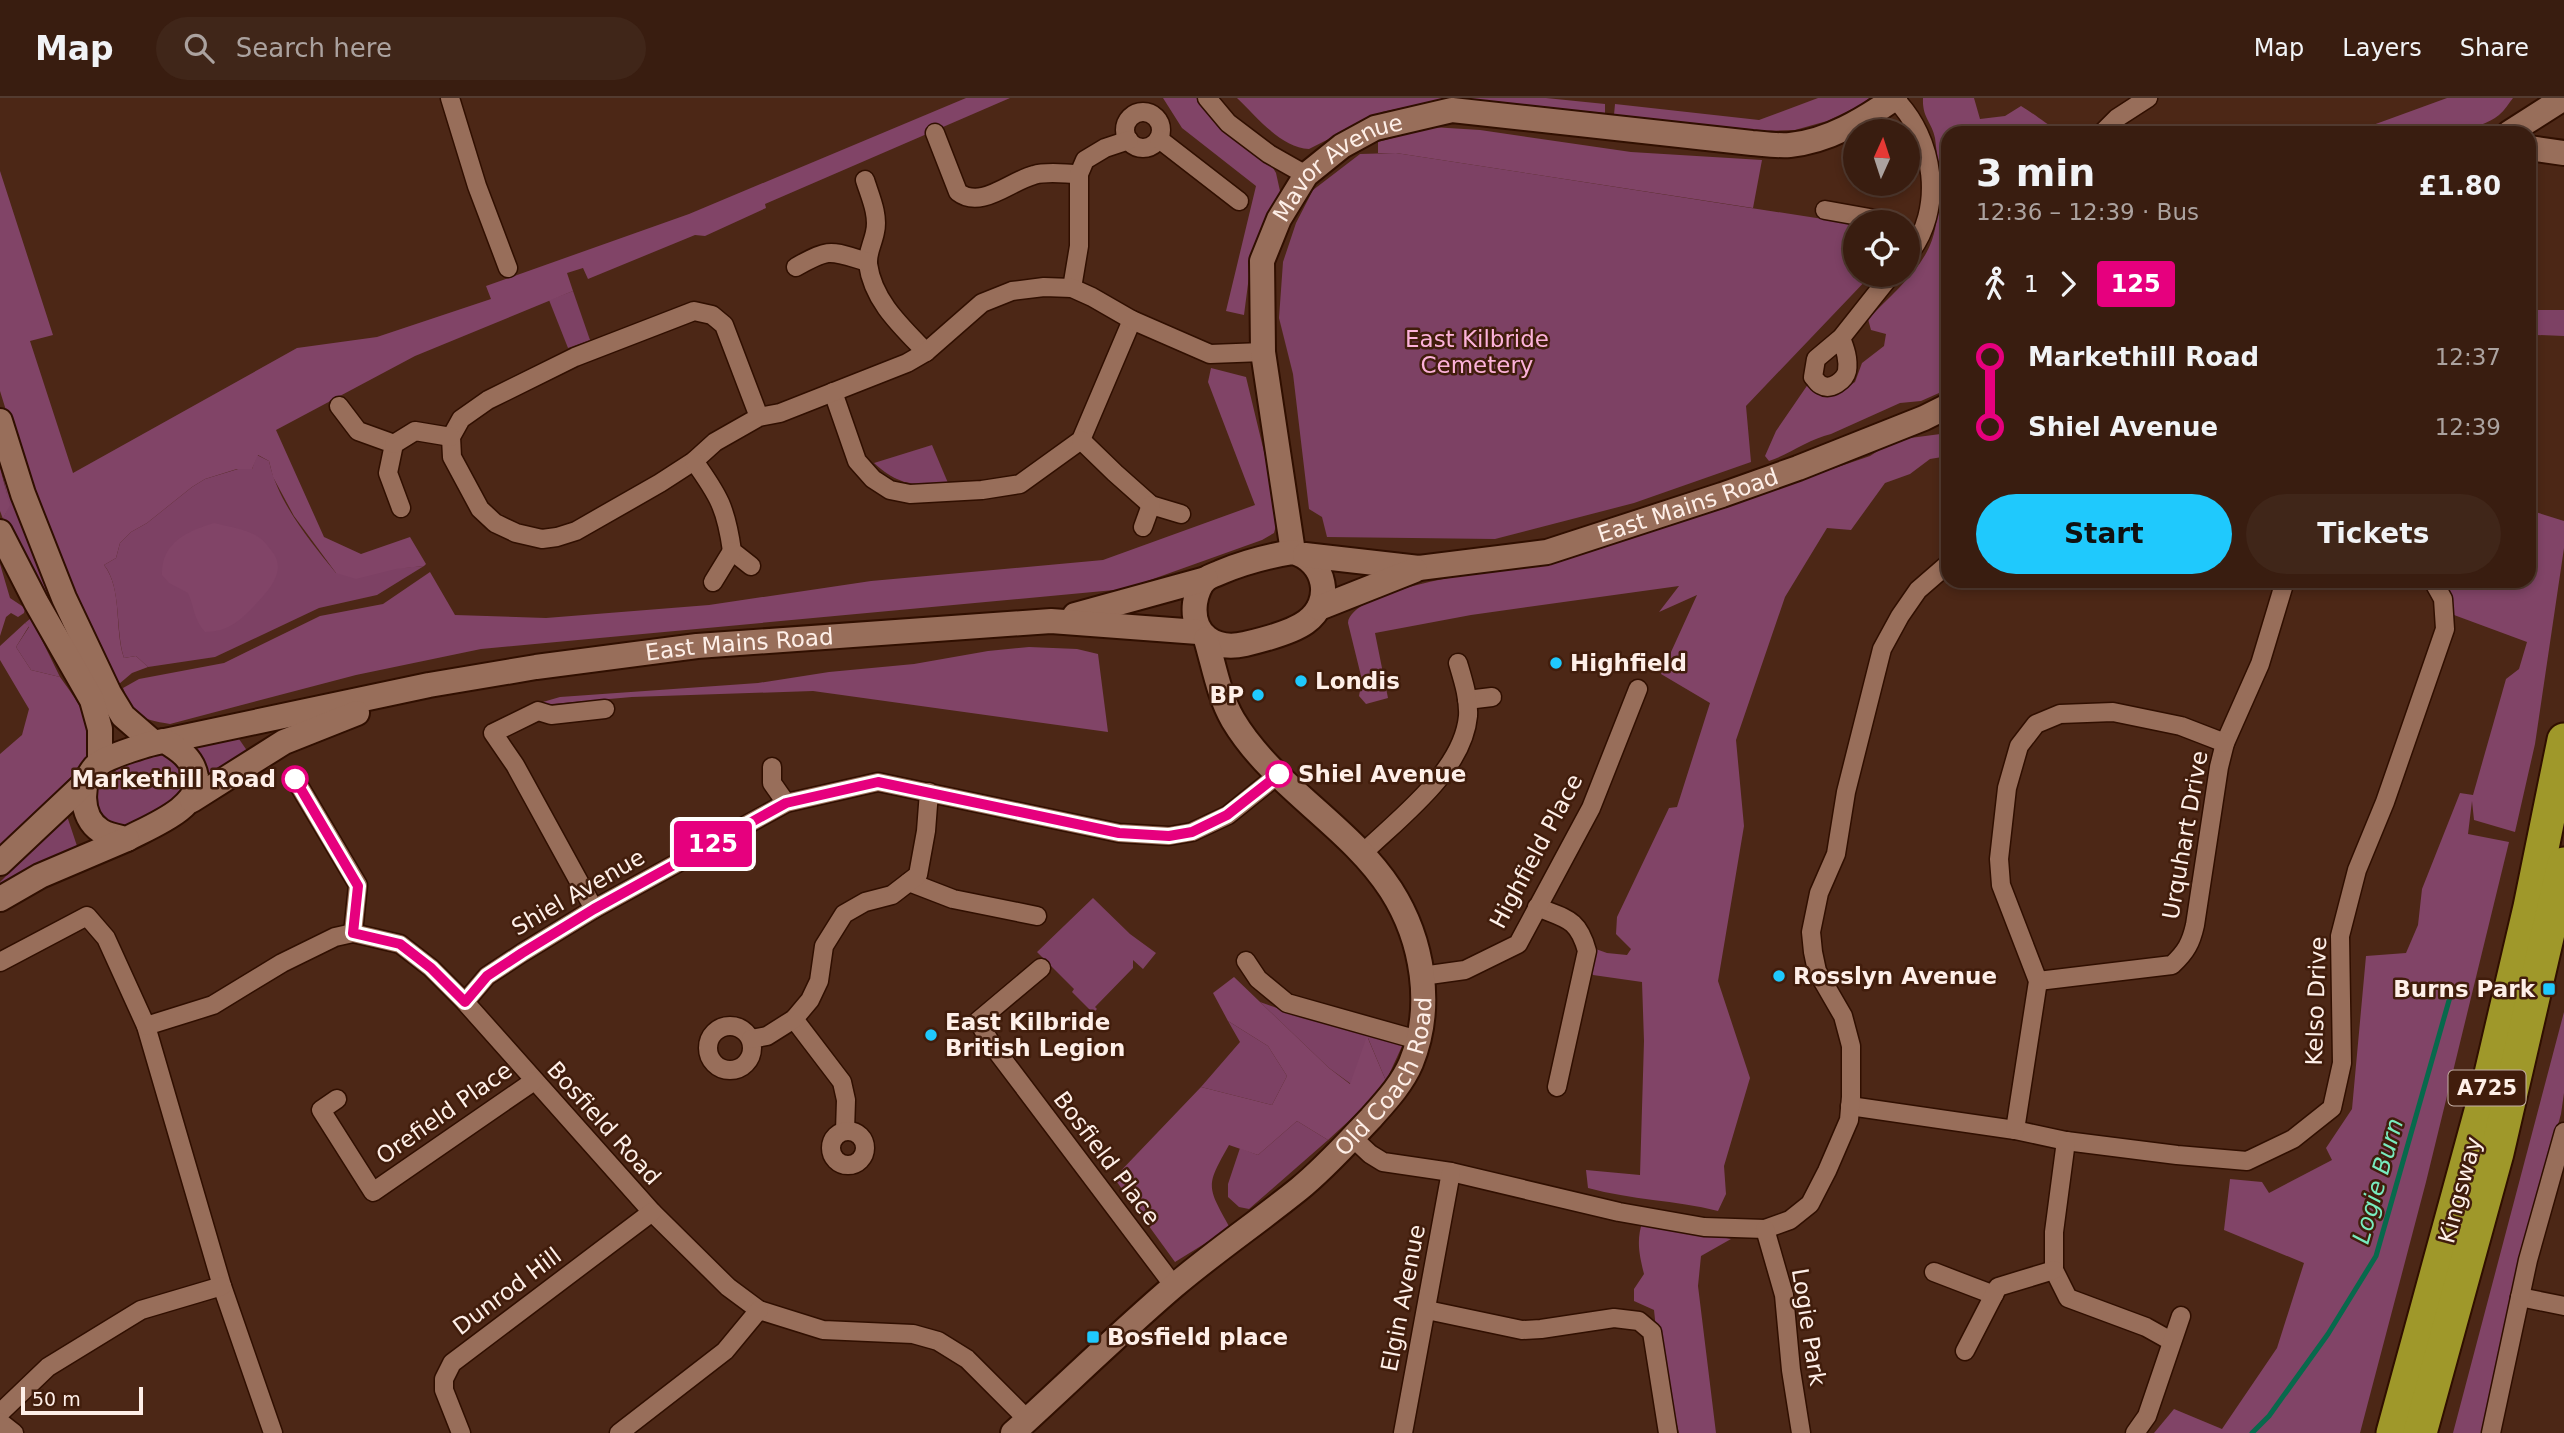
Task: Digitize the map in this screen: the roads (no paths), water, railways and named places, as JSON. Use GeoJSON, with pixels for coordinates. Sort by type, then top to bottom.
{"type":"FeatureCollection","features":[{"type":"Feature","properties":{"kind":"highway","name":"Kingsway"},"geometry":{"type":"LineString","coordinates":[[2393,1433],[2490,1078],[2527,920],[2564,740]]}},
{"type":"Feature","properties":{"kind":"highway","name":"Kingsway"},"geometry":{"type":"LineString","coordinates":[[2420,1433],[2503,1127],[2564,864]]}},
{"type":"Feature","properties":{"kind":"main road","name":"Mavor Avenue"},"geometry":{"type":"LineString","coordinates":[[1299,554],[1263,352],[1262,261],[1279,219],[1306,175],[1342,146],[1375,128],[1451,110],[1752,144],[1789,145],[1819,139],[1855,124],[1895,98]]}},
{"type":"Feature","properties":{"kind":"main road"},"geometry":{"type":"LineString","coordinates":[[2520,126],[2564,98]]}},
{"type":"Feature","properties":{"kind":"main road"},"geometry":{"type":"LineString","coordinates":[[2536,149],[2564,153]]}},
{"type":"Feature","properties":{"kind":"main road","name":"East Mains Road"},"geometry":{"type":"LineString","coordinates":[[1299,554],[1419,568],[1547,552],[1798,468],[1941,410]]}},
{"type":"Feature","properties":{"kind":"main road"},"geometry":{"type":"LineString","coordinates":[[0,421],[23,494],[64,598],[103,681],[123,716],[159,741],[182,750],[195,768],[198,784],[192,800],[168,817],[127,839],[40,876],[0,899]]}},
{"type":"Feature","properties":{"kind":"main road"},"geometry":{"type":"LineString","coordinates":[[0,532],[92,700],[100,729],[93,773],[84,804],[90,822],[100,830],[127,839]]}},
{"type":"Feature","properties":{"kind":"main road"},"geometry":{"type":"LineString","coordinates":[[1299,554],[1322,574],[1324,589],[1319,608],[1306,623],[1265,639],[1234,647],[1219,645],[1202,636],[1194,613],[1196,595],[1206,579],[1244,562],[1299,554]]}},
{"type":"Feature","properties":{"kind":"main road","name":"East Mains Road"},"geometry":{"type":"LineString","coordinates":[[1319,608],[1419,568]]}},
{"type":"Feature","properties":{"kind":"main road","name":"East Mains Road"},"geometry":{"type":"LineString","coordinates":[[1051,621],[1206,579]]}},
{"type":"Feature","properties":{"kind":"main road","name":"East Mains Road"},"geometry":{"type":"LineString","coordinates":[[159,741],[429,685],[536,667],[697,646],[1051,621],[1202,636]]}},
{"type":"Feature","properties":{"kind":"main road","name":"Old Coach Road"},"geometry":{"type":"LineString","coordinates":[[1021,1427],[1174,1286],[1302,1187],[1353,1138],[1396,1089],[1411,1064],[1418,1040],[1423,1006],[1422,975],[1407,920],[1390,890],[1362,854],[1251,746],[1232,718],[1202,636]]}},
{"type":"Feature","properties":{"kind":"main road","name":"East Mains Road"},"geometry":{"type":"LineString","coordinates":[[192,800],[284,742],[429,685]]}},
{"type":"Feature","properties":{"kind":"main road"},"geometry":{"type":"LineString","coordinates":[[0,863],[93,773],[159,741]]}},
{"type":"Feature","properties":{"kind":"street"},"geometry":{"type":"LineString","coordinates":[[450,98],[477,186],[508,268]]}},
{"type":"Feature","properties":{"kind":"street"},"geometry":{"type":"LineString","coordinates":[[1208,98],[1228,123],[1269,154],[1306,175]]}},
{"type":"Feature","properties":{"kind":"street"},"geometry":{"type":"LineString","coordinates":[[1895,98],[1907,110],[1929,157],[1930,215],[1920,222]]}},
{"type":"Feature","properties":{"kind":"street"},"geometry":{"type":"LineString","coordinates":[[2109,126],[2147,98]]}},
{"type":"Feature","properties":{"kind":"street"},"geometry":{"type":"LineString","coordinates":[[1138,105],[1156,117],[1161,128],[1158,139],[1150,147],[1144,148],[1133,145],[1129,140],[1125,129],[1138,105]]}},
{"type":"Feature","properties":{"kind":"street"},"geometry":{"type":"LineString","coordinates":[[935,133],[958,191],[966,198],[977,199],[1036,174],[1079,174]]}},
{"type":"Feature","properties":{"kind":"street"},"geometry":{"type":"LineString","coordinates":[[1158,139],[1239,201]]}},
{"type":"Feature","properties":{"kind":"street"},"geometry":{"type":"LineString","coordinates":[[1072,288],[1079,246],[1079,174],[1085,160],[1105,148],[1129,140]]}},
{"type":"Feature","properties":{"kind":"street"},"geometry":{"type":"LineString","coordinates":[[865,180],[876,216],[876,231],[867,262],[874,285],[887,312],[926,352]]}},
{"type":"Feature","properties":{"kind":"street"},"geometry":{"type":"LineString","coordinates":[[1825,210],[1843,213]]}},
{"type":"Feature","properties":{"kind":"street"},"geometry":{"type":"LineString","coordinates":[[796,267],[818,254],[830,251],[867,262]]}},
{"type":"Feature","properties":{"kind":"street"},"geometry":{"type":"LineString","coordinates":[[1841,338],[1881,287]]}},
{"type":"Feature","properties":{"kind":"street"},"geometry":{"type":"LineString","coordinates":[[758,417],[724,325],[712,314],[694,311],[575,358],[488,400],[461,419],[451,437],[452,457],[480,509],[495,523],[516,533],[542,539],[576,531],[660,483],[694,461],[715,442],[758,417],[780,413],[908,363],[926,352],[982,303],[1013,290],[1072,288],[1132,320],[1210,354],[1263,352]]}},
{"type":"Feature","properties":{"kind":"street"},"geometry":{"type":"LineString","coordinates":[[833,392],[857,461],[873,480],[890,490],[910,494],[982,490],[1020,484],[1081,440],[1132,320]]}},
{"type":"Feature","properties":{"kind":"street"},"geometry":{"type":"LineString","coordinates":[[339,406],[358,431],[394,444]]}},
{"type":"Feature","properties":{"kind":"street"},"geometry":{"type":"LineString","coordinates":[[401,508],[388,473],[394,444],[415,431],[451,437]]}},
{"type":"Feature","properties":{"kind":"street"},"geometry":{"type":"LineString","coordinates":[[1081,440],[1151,505],[1181,514]]}},
{"type":"Feature","properties":{"kind":"street"},"geometry":{"type":"LineString","coordinates":[[694,461],[716,491],[727,518],[732,551],[713,582]]}},
{"type":"Feature","properties":{"kind":"street"},"geometry":{"type":"LineString","coordinates":[[1143,527],[1151,505]]}},
{"type":"Feature","properties":{"kind":"street"},"geometry":{"type":"LineString","coordinates":[[732,551],[751,566]]}},
{"type":"Feature","properties":{"kind":"street"},"geometry":{"type":"LineString","coordinates":[[1353,1138],[1383,1162],[1451,1172],[1656,1219],[1704,1227],[1765,1229],[1790,1220],[1810,1203],[1849,1120],[1850,1106],[1851,1046],[1843,1016],[1817,971],[1811,932],[1819,893],[1836,854],[1846,792],[1882,649],[1918,590],[1941,570]]}},
{"type":"Feature","properties":{"kind":"street","name":"Urquhart Drive"},"geometry":{"type":"LineString","coordinates":[[2038,981],[2172,965],[2192,942],[2213,795],[2225,743],[2260,664],[2283,588]]}},
{"type":"Feature","properties":{"kind":"street","name":"Kelso Drive"},"geometry":{"type":"LineString","coordinates":[[1850,1106],[2015,1130],[2066,1141],[2247,1161],[2293,1139],[2332,1108],[2342,1063],[2340,936],[2357,870],[2385,802],[2445,629],[2443,599],[2437,588]]}},
{"type":"Feature","properties":{"kind":"street"},"geometry":{"type":"LineString","coordinates":[[1362,854],[1443,775],[1457,754],[1465,732],[1467,700],[1458,663]]}},
{"type":"Feature","properties":{"kind":"street","name":"Highfield Place"},"geometry":{"type":"LineString","coordinates":[[1422,975],[1465,970],[1518,944],[1591,808],[1638,689]]}},
{"type":"Feature","properties":{"kind":"street"},"geometry":{"type":"LineString","coordinates":[[1467,700],[1492,697]]}},
{"type":"Feature","properties":{"kind":"street"},"geometry":{"type":"LineString","coordinates":[[594,909],[515,765],[493,733],[538,711],[551,715],[605,709]]}},
{"type":"Feature","properties":{"kind":"street"},"geometry":{"type":"LineString","coordinates":[[2015,1130],[2038,981],[2001,885],[1998,859],[2007,788],[2019,746],[2036,724],[2060,714],[2113,712],[2181,726],[2225,743]]}},
{"type":"Feature","properties":{"kind":"street"},"geometry":{"type":"LineString","coordinates":[[772,767],[772,783],[786,803]]}},
{"type":"Feature","properties":{"kind":"street","name":"Shiel Avenue"},"geometry":{"type":"LineString","coordinates":[[465,1002],[487,976],[594,909],[786,803],[878,782],[1119,833],[1169,836],[1192,832],[1227,815],[1279,774]]}},
{"type":"Feature","properties":{"kind":"street"},"geometry":{"type":"LineString","coordinates":[[146,1027],[213,1004],[292,957],[335,937],[353,933],[358,886],[295,779]]}},
{"type":"Feature","properties":{"kind":"street"},"geometry":{"type":"LineString","coordinates":[[751,1039],[767,1036],[794,1019],[810,1000],[819,981],[824,946],[844,914],[865,902],[892,895],[918,875],[926,831],[929,792]]}},
{"type":"Feature","properties":{"kind":"street"},"geometry":{"type":"LineString","coordinates":[[909,882],[953,899],[1037,916]]}},
{"type":"Feature","properties":{"kind":"street"},"geometry":{"type":"LineString","coordinates":[[1537,907],[1574,923],[1583,934],[1587,951],[1557,1087]]}},
{"type":"Feature","properties":{"kind":"street"},"geometry":{"type":"LineString","coordinates":[[0,962],[87,916],[106,937],[146,1027],[222,1286],[273,1433]]}},
{"type":"Feature","properties":{"kind":"street","name":"Bosfield Road"},"geometry":{"type":"LineString","coordinates":[[353,933],[400,944],[431,968],[465,1002],[652,1212],[728,1287],[759,1310],[824,1330],[913,1334],[938,1341],[967,1359],[1021,1427]]}},
{"type":"Feature","properties":{"kind":"street"},"geometry":{"type":"LineString","coordinates":[[1245,961],[1258,979],[1287,1003],[1418,1040]]}},
{"type":"Feature","properties":{"kind":"street","name":"Bosfield Place"},"geometry":{"type":"LineString","coordinates":[[1041,968],[978,1021],[992,1045],[1174,1286]]}},
{"type":"Feature","properties":{"kind":"street"},"geometry":{"type":"LineString","coordinates":[[794,1019],[842,1082],[846,1100],[845,1131]]}},
{"type":"Feature","properties":{"kind":"street","name":"Orefield Place"},"geometry":{"type":"LineString","coordinates":[[337,1099],[321,1110],[373,1192],[534,1081]]}},
{"type":"Feature","properties":{"kind":"street"},"geometry":{"type":"LineString","coordinates":[[2491,1433],[2537,1223],[2564,1132]]}},
{"type":"Feature","properties":{"kind":"street"},"geometry":{"type":"LineString","coordinates":[[2066,1141],[2054,1232],[2054,1269],[2068,1298],[2146,1327],[2171,1341]]}},
{"type":"Feature","properties":{"kind":"street","name":"Elgin Avenue"},"geometry":{"type":"LineString","coordinates":[[1403,1433],[1451,1172]]}},
{"type":"Feature","properties":{"kind":"street","name":"Dunrod Hill"},"geometry":{"type":"LineString","coordinates":[[461,1433],[444,1390],[444,1379],[452,1363],[652,1212]]}},
{"type":"Feature","properties":{"kind":"street","name":"Logie Park"},"geometry":{"type":"LineString","coordinates":[[1765,1229],[1784,1295],[1791,1370],[1801,1433]]}},
{"type":"Feature","properties":{"kind":"street"},"geometry":{"type":"LineString","coordinates":[[1965,1351],[1998,1287],[2054,1269]]}},
{"type":"Feature","properties":{"kind":"street"},"geometry":{"type":"LineString","coordinates":[[1934,1272],[1994,1295]]}},
{"type":"Feature","properties":{"kind":"street"},"geometry":{"type":"LineString","coordinates":[[0,1413],[48,1367],[141,1310],[222,1286]]}},
{"type":"Feature","properties":{"kind":"street"},"geometry":{"type":"LineString","coordinates":[[2520,1297],[2564,1306]]}},
{"type":"Feature","properties":{"kind":"street"},"geometry":{"type":"LineString","coordinates":[[619,1433],[726,1351],[759,1310]]}},
{"type":"Feature","properties":{"kind":"street"},"geometry":{"type":"LineString","coordinates":[[1427,1310],[1522,1330],[1614,1318],[1639,1321],[1652,1332],[1668,1433]]}},
{"type":"Feature","properties":{"kind":"street"},"geometry":{"type":"LineString","coordinates":[[2135,1433],[2147,1416],[2181,1317]]}},
{"type":"Feature","properties":{"kind":"street"},"geometry":{"type":"LineString","coordinates":[[0,1422],[14,1433]]}},
{"type":"Feature","properties":{"kind":"waterway","name":"Logie Burn"},"geometry":{"type":"LineString","coordinates":[[2252,1433],[2269,1416],[2328,1334],[2376,1256],[2452,990]]}},
{"type":"Feature","properties":{"kind":"place","name":"Highfield"},"geometry":{"type":"Point","coordinates":[1556,663]}},
{"type":"Feature","properties":{"kind":"place","name":"Londis"},"geometry":{"type":"Point","coordinates":[1301,681]}},
{"type":"Feature","properties":{"kind":"place","name":"BP"},"geometry":{"type":"Point","coordinates":[1258,695]}},
{"type":"Feature","properties":{"kind":"place","name":"Shiel Avenue"},"geometry":{"type":"Point","coordinates":[1279,774]}},
{"type":"Feature","properties":{"kind":"place","name":"Markethill Road"},"geometry":{"type":"Point","coordinates":[295,779]}},
{"type":"Feature","properties":{"kind":"place","name":"Rosslyn Avenue"},"geometry":{"type":"Point","coordinates":[1779,976]}},
{"type":"Feature","properties":{"kind":"place","name":"Burns Park"},"geometry":{"type":"Point","coordinates":[2549,989]}},
{"type":"Feature","properties":{"kind":"place","name":"East Kilbride British Legion"},"geometry":{"type":"Point","coordinates":[931,1035]}},
{"type":"Feature","properties":{"kind":"place","name":"Bosfield place"},"geometry":{"type":"Point","coordinates":[1093,1337]}},
{"type":"Feature","properties":{"kind":"park label","name":"East Kilbride Cemetery"},"geometry":{"type":"Point","coordinates":[1477,352]}}]}
